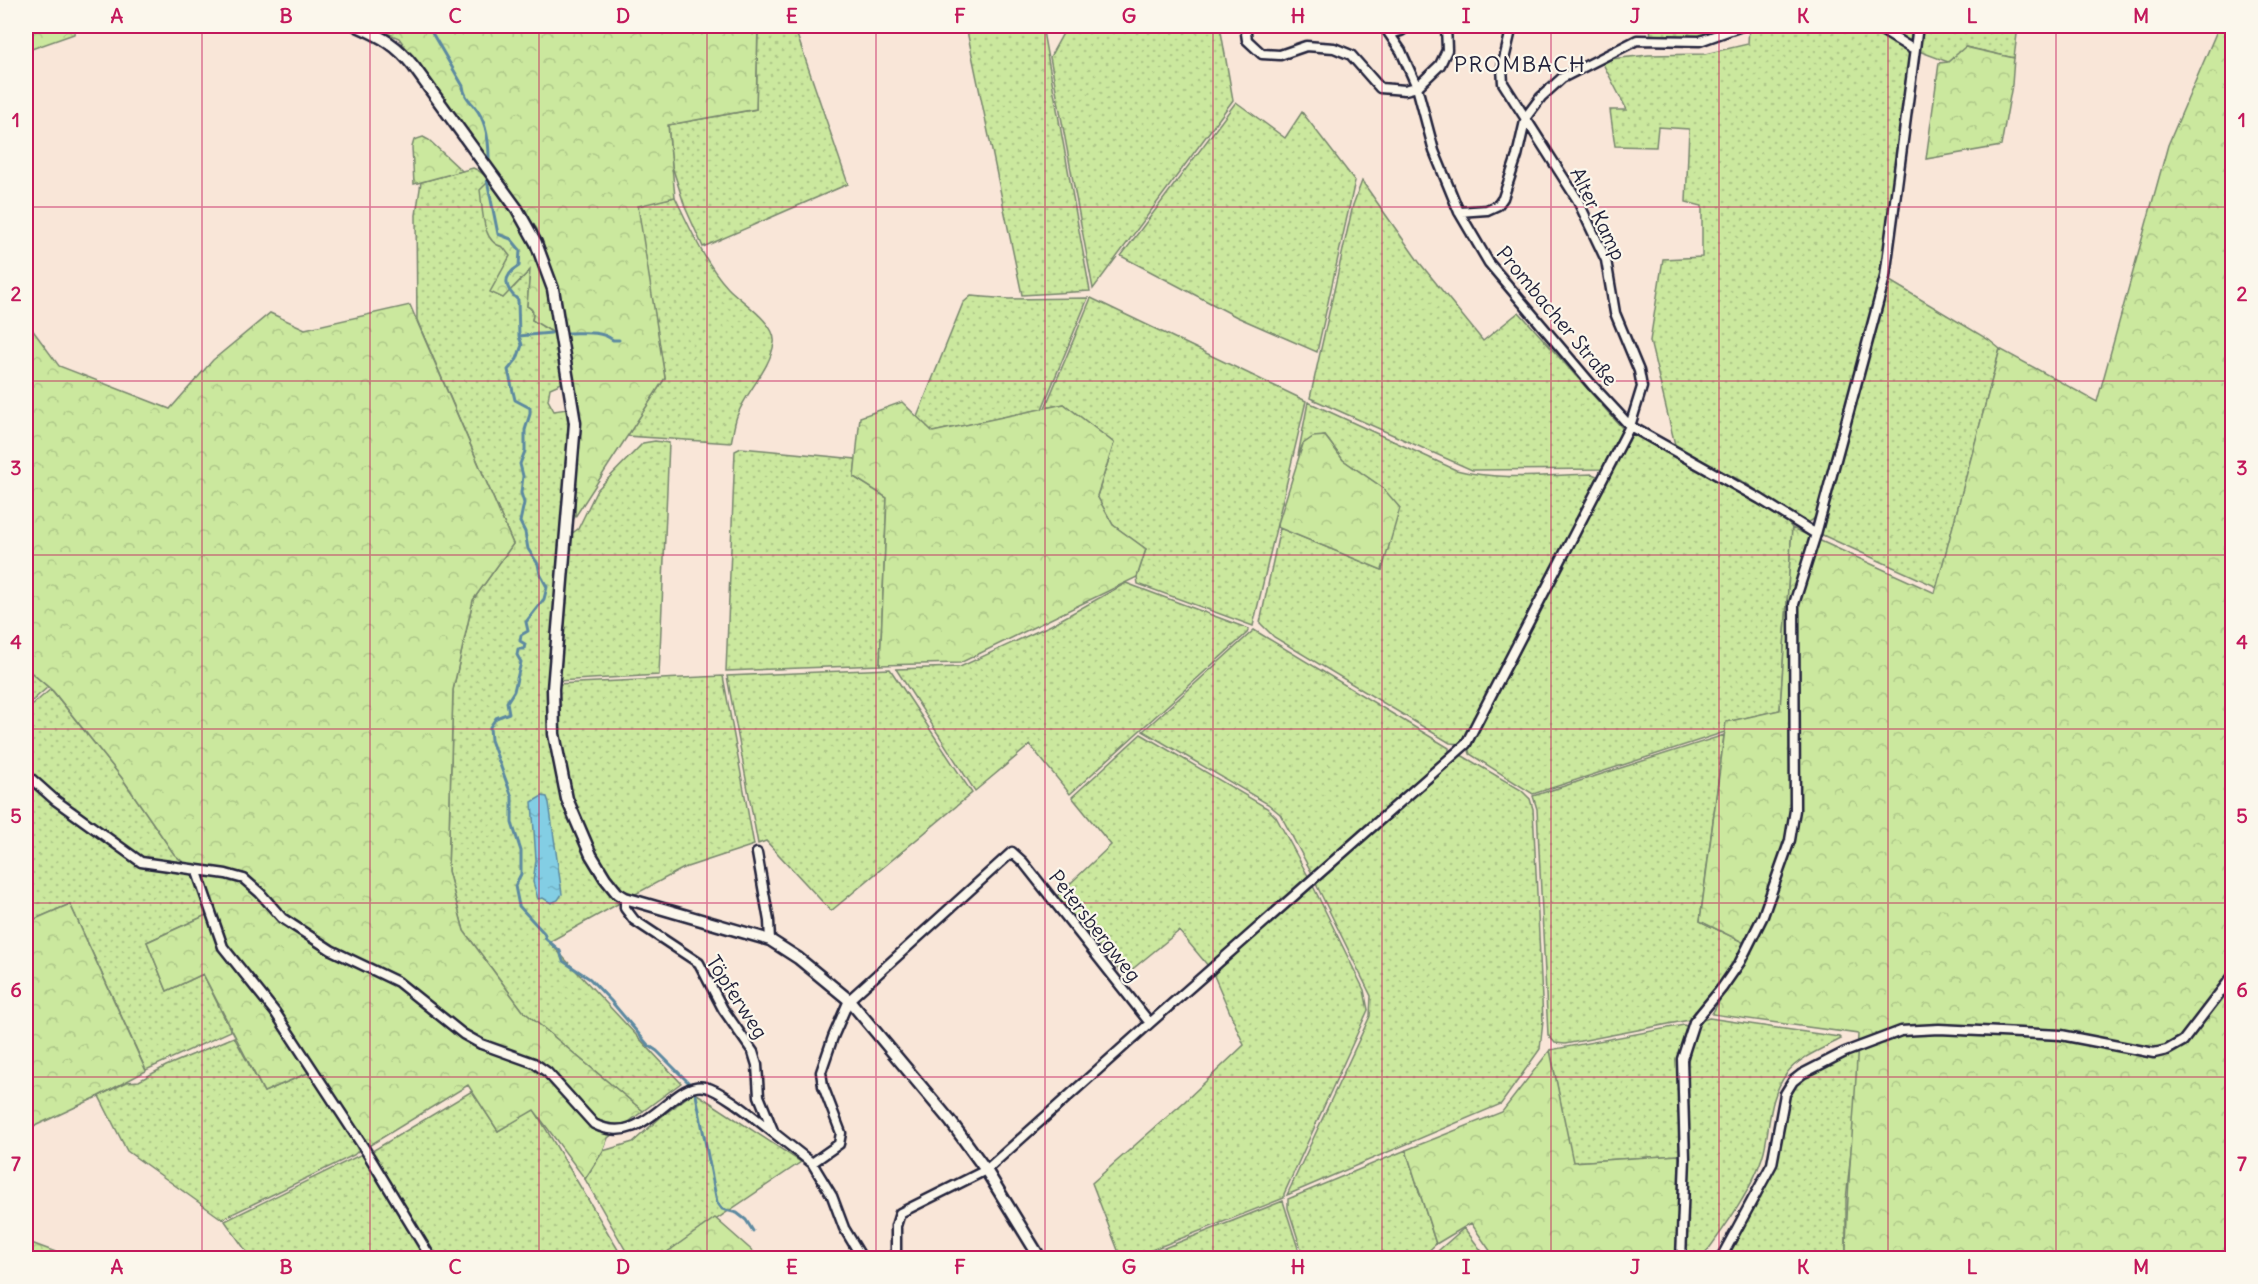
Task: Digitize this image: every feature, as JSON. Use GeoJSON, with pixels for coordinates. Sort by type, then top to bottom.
{"type":"FeatureCollection","features":[{"type":"Feature","properties":{"kind":"street"},"geometry":{"type":"LineString","coordinates":[[357,26],[401,50],[414,67],[517,209],[536,243],[553,289],[575,423],[553,689],[554,734],[567,799],[591,855],[611,886],[625,898],[770,940],[798,958],[849,1000],[951,1122],[986,1170],[1040,1258]]}},
{"type":"Feature","properties":{"kind":"street"},"geometry":{"type":"LineString","coordinates":[[1245,26],[1247,40],[1262,54],[1280,55],[1306,46],[1334,48],[1351,55],[1380,88],[1405,90],[1417,87],[1440,65],[1448,50],[1446,26]]}},
{"type":"Feature","properties":{"kind":"street","name":"Prombacher Straße"},"geometry":{"type":"LineString","coordinates":[[1384,26],[1401,51],[1417,87],[1434,151],[1460,212],[1489,263],[1592,385],[1630,426],[1760,499],[1816,534]]}},
{"type":"Feature","properties":{"kind":"street"},"geometry":{"type":"LineString","coordinates":[[1390,34],[1408,26]]}},
{"type":"Feature","properties":{"kind":"street","name":"Alter Kamp"},"geometry":{"type":"LineString","coordinates":[[1150,1023],[1466,744],[1630,426],[1642,387],[1639,371],[1615,313],[1606,260],[1577,199],[1503,83],[1502,68],[1512,26]]}},
{"type":"Feature","properties":{"kind":"street"},"geometry":{"type":"LineString","coordinates":[[1460,212],[1487,210],[1498,205],[1503,198],[1517,156],[1526,117],[1541,97],[1562,78],[1637,39],[1700,40],[1742,26]]}},
{"type":"Feature","properties":{"kind":"street"},"geometry":{"type":"LineString","coordinates":[[1875,26],[1914,50]]}},
{"type":"Feature","properties":{"kind":"street"},"geometry":{"type":"LineString","coordinates":[[1681,1258],[1685,1158],[1682,1059],[1695,1022],[1740,962],[1763,916],[1793,828],[1795,810],[1794,604],[1816,534],[1885,277],[1918,26]]}},
{"type":"Feature","properties":{"kind":"street"},"geometry":{"type":"LineString","coordinates":[[26,774],[55,800],[141,862],[197,872],[226,874],[243,879],[260,893],[282,918],[331,950],[398,982],[463,1035],[534,1064],[547,1072],[594,1124],[604,1130],[616,1132],[643,1122],[689,1088],[702,1086],[715,1089],[774,1133]]}},
{"type":"Feature","properties":{"kind":"street","name":"Petersbergweg"},"geometry":{"type":"LineString","coordinates":[[849,1000],[1012,852],[1023,862],[1150,1023]]}},
{"type":"Feature","properties":{"kind":"street"},"geometry":{"type":"LineString","coordinates":[[757,853],[770,921],[770,940]]}},
{"type":"Feature","properties":{"kind":"street"},"geometry":{"type":"LineString","coordinates":[[197,872],[223,947],[275,1012],[366,1151],[431,1258]]}},
{"type":"Feature","properties":{"kind":"street","name":"Töpferweg"},"geometry":{"type":"LineString","coordinates":[[625,898],[625,908],[634,920],[699,963],[723,1009],[753,1052],[758,1065],[759,1096],[774,1133],[812,1163],[832,1196],[844,1228],[862,1258]]}},
{"type":"Feature","properties":{"kind":"street"},"geometry":{"type":"LineString","coordinates":[[1721,1258],[1772,1164],[1785,1094],[1793,1081],[1802,1074],[1853,1049],[1901,1031],[1938,1029],[2061,1035],[2154,1053],[2167,1050],[2183,1041],[2232,977]]}},
{"type":"Feature","properties":{"kind":"street"},"geometry":{"type":"LineString","coordinates":[[812,1163],[839,1144],[841,1133],[823,1086],[821,1072],[849,1000]]}},
{"type":"Feature","properties":{"kind":"street"},"geometry":{"type":"LineString","coordinates":[[897,1258],[896,1226],[900,1213],[986,1170],[1150,1023]]}},
{"type":"Feature","properties":{"kind":"green space"},"geometry":{"type":"Polygon","coordinates":[[[26,26],[75,26],[74,34],[26,51],[26,26]]]}},
{"type":"Feature","properties":{"kind":"green space"},"geometry":{"type":"Polygon","coordinates":[[[371,26],[758,26],[756,109],[668,125],[675,197],[638,206],[665,378],[575,517],[575,387],[559,295],[537,229],[399,38],[371,26]]]}},
{"type":"Feature","properties":{"kind":"green space"},"geometry":{"type":"Polygon","coordinates":[[[758,26],[794,26],[848,184],[703,247],[685,207],[672,166],[668,125],[756,109],[758,26]]]}},
{"type":"Feature","properties":{"kind":"green space"},"geometry":{"type":"Polygon","coordinates":[[[1042,26],[1090,291],[1022,295],[967,31],[1042,26]]]}},
{"type":"Feature","properties":{"kind":"green space"},"geometry":{"type":"Polygon","coordinates":[[[1067,26],[1220,26],[1233,100],[1093,289],[1050,57],[1067,26]]]}},
{"type":"Feature","properties":{"kind":"green space"},"geometry":{"type":"Polygon","coordinates":[[[1650,26],[1736,26],[1699,39],[1651,37],[1650,26]]]}},
{"type":"Feature","properties":{"kind":"green space"},"geometry":{"type":"Polygon","coordinates":[[[1749,26],[1869,26],[1910,52],[1911,55],[1880,284],[1816,516],[1808,522],[1802,521],[1744,482],[1676,449],[1650,341],[1663,259],[1702,257],[1702,206],[1686,202],[1689,129],[1658,127],[1656,147],[1615,146],[1610,110],[1627,110],[1601,60],[1649,55],[1705,54],[1748,44],[1749,26]]]}},
{"type":"Feature","properties":{"kind":"green space"},"geometry":{"type":"Polygon","coordinates":[[[1878,26],[1916,26],[1913,39],[1908,43],[1878,26]]]}},
{"type":"Feature","properties":{"kind":"green space"},"geometry":{"type":"Polygon","coordinates":[[[1920,26],[2018,26],[2014,58],[1966,47],[1948,62],[1916,50],[1920,26]]]}},
{"type":"Feature","properties":{"kind":"green space"},"geometry":{"type":"Polygon","coordinates":[[[2219,26],[2232,26],[2232,1258],[1846,1258],[1858,1034],[1712,1014],[1751,946],[1700,921],[1726,722],[1780,710],[1792,528],[1935,593],[2000,349],[2097,402],[2168,145],[2219,26]]]}},
{"type":"Feature","properties":{"kind":"green space"},"geometry":{"type":"Polygon","coordinates":[[[1965,47],[2014,58],[2012,85],[2001,146],[1926,159],[1939,63],[1948,62],[1965,47]]]}},
{"type":"Feature","properties":{"kind":"green space"},"geometry":{"type":"Polygon","coordinates":[[[1236,102],[1285,138],[1302,112],[1355,181],[1317,352],[1237,317],[1121,256],[1236,102]]]}},
{"type":"Feature","properties":{"kind":"green space"},"geometry":{"type":"Polygon","coordinates":[[[423,137],[462,171],[414,184],[412,147],[414,140],[423,137]]]}},
{"type":"Feature","properties":{"kind":"green space"},"geometry":{"type":"Polygon","coordinates":[[[473,168],[488,180],[496,200],[503,244],[510,256],[503,270],[514,287],[530,270],[527,306],[533,312],[532,320],[557,335],[564,382],[550,388],[548,400],[554,411],[567,409],[569,438],[550,739],[560,786],[581,848],[592,868],[618,904],[549,942],[681,1083],[643,1111],[523,1011],[464,931],[448,871],[453,690],[473,600],[513,544],[417,320],[416,215],[421,182],[473,168]]]}},
{"type":"Feature","properties":{"kind":"green space"},"geometry":{"type":"Polygon","coordinates":[[[490,180],[515,212],[533,245],[545,283],[557,335],[532,320],[533,312],[527,306],[530,270],[503,298],[490,292],[510,256],[503,247],[491,239],[484,224],[480,190],[490,180]]]}},
{"type":"Feature","properties":{"kind":"green space"},"geometry":{"type":"Polygon","coordinates":[[[1362,181],[1419,262],[1483,341],[1519,312],[1623,429],[1604,469],[1472,470],[1310,398],[1353,205],[1362,181]]]}},
{"type":"Feature","properties":{"kind":"green space"},"geometry":{"type":"Polygon","coordinates":[[[675,197],[698,244],[719,278],[764,320],[773,335],[772,353],[741,407],[731,443],[627,436],[665,378],[637,205],[675,197]]]}},
{"type":"Feature","properties":{"kind":"green space"},"geometry":{"type":"Polygon","coordinates":[[[1890,281],[1989,340],[2000,349],[1937,587],[1818,533],[1886,282],[1890,281]]]}},
{"type":"Feature","properties":{"kind":"green space"},"geometry":{"type":"Polygon","coordinates":[[[971,296],[1009,299],[1088,298],[1042,409],[933,432],[917,417],[963,303],[971,296]]]}},
{"type":"Feature","properties":{"kind":"green space"},"geometry":{"type":"Polygon","coordinates":[[[1091,298],[1306,401],[1253,626],[1138,584],[1137,577],[1146,549],[1113,525],[1097,496],[1114,443],[1064,404],[1045,408],[1091,298]]]}},
{"type":"Feature","properties":{"kind":"green space"},"geometry":{"type":"Polygon","coordinates":[[[410,305],[513,544],[473,600],[453,690],[448,871],[464,931],[523,1011],[643,1111],[608,1138],[603,1151],[585,1179],[534,1110],[498,1131],[468,1085],[367,1147],[310,1072],[264,1092],[203,974],[167,991],[147,942],[213,912],[203,880],[174,854],[122,778],[53,691],[26,668],[26,321],[59,366],[170,409],[213,360],[270,313],[305,329],[410,305]]]}},
{"type":"Feature","properties":{"kind":"green space"},"geometry":{"type":"Polygon","coordinates":[[[902,402],[933,432],[1064,404],[1114,443],[1097,496],[1113,525],[1146,549],[1137,577],[960,663],[880,665],[887,498],[854,477],[860,417],[902,402]]]}},
{"type":"Feature","properties":{"kind":"green space"},"geometry":{"type":"Polygon","coordinates":[[[1308,402],[1456,470],[1506,476],[1592,474],[1599,477],[1476,722],[1461,744],[1450,743],[1274,637],[1260,623],[1280,528],[1382,570],[1383,488],[1343,460],[1325,436],[1303,444],[1298,456],[1308,402]]]}},
{"type":"Feature","properties":{"kind":"green space"},"geometry":{"type":"Polygon","coordinates":[[[1631,433],[1785,519],[1792,528],[1780,710],[1726,722],[1725,732],[1533,794],[1470,754],[1468,747],[1625,440],[1631,433]]]}},
{"type":"Feature","properties":{"kind":"green space"},"geometry":{"type":"Polygon","coordinates":[[[1325,436],[1343,460],[1383,488],[1400,508],[1382,570],[1277,527],[1303,444],[1313,437],[1325,436]]]}},
{"type":"Feature","properties":{"kind":"green space"},"geometry":{"type":"Polygon","coordinates":[[[655,441],[669,443],[659,675],[557,681],[571,534],[578,529],[597,490],[643,443],[655,441]]]}},
{"type":"Feature","properties":{"kind":"green space"},"geometry":{"type":"Polygon","coordinates":[[[741,448],[856,459],[854,477],[887,497],[880,665],[726,671],[735,451],[741,448]]]}},
{"type":"Feature","properties":{"kind":"green space"},"geometry":{"type":"Polygon","coordinates":[[[1126,583],[1249,629],[1070,794],[1030,745],[975,791],[896,669],[960,667],[1051,625],[1126,583]]]}},
{"type":"Feature","properties":{"kind":"green space"},"geometry":{"type":"Polygon","coordinates":[[[1254,630],[1449,748],[1449,755],[1313,875],[1280,814],[1268,804],[1143,731],[1254,630]]]}},
{"type":"Feature","properties":{"kind":"green space"},"geometry":{"type":"Polygon","coordinates":[[[26,668],[48,687],[26,706],[26,668]]]}},
{"type":"Feature","properties":{"kind":"green space"},"geometry":{"type":"Polygon","coordinates":[[[890,669],[972,793],[831,911],[766,841],[758,844],[727,676],[890,669]]]}},
{"type":"Feature","properties":{"kind":"green space"},"geometry":{"type":"Polygon","coordinates":[[[723,676],[754,845],[684,868],[632,896],[604,869],[582,828],[574,806],[560,745],[557,684],[723,676]]]}},
{"type":"Feature","properties":{"kind":"green space"},"geometry":{"type":"Polygon","coordinates":[[[51,689],[122,778],[174,854],[188,867],[142,859],[55,798],[26,770],[26,710],[51,689]]]}},
{"type":"Feature","properties":{"kind":"green space"},"geometry":{"type":"Polygon","coordinates":[[[1141,734],[1267,808],[1276,817],[1308,876],[1306,882],[1209,967],[1179,931],[1124,976],[1057,896],[1111,845],[1072,797],[1141,734]]]}},
{"type":"Feature","properties":{"kind":"green space"},"geometry":{"type":"Polygon","coordinates":[[[1724,735],[1700,921],[1747,944],[1725,980],[1689,1020],[1565,1044],[1555,1043],[1548,1035],[1537,809],[1533,796],[1724,735]]]}},
{"type":"Feature","properties":{"kind":"green space"},"geometry":{"type":"Polygon","coordinates":[[[1461,755],[1521,790],[1530,799],[1533,809],[1543,1021],[1540,1049],[1501,1104],[1287,1195],[1370,1016],[1371,996],[1315,882],[1457,756],[1461,755]]]}},
{"type":"Feature","properties":{"kind":"green space"},"geometry":{"type":"Polygon","coordinates":[[[26,776],[125,855],[192,875],[196,880],[207,915],[147,942],[167,991],[203,974],[231,1031],[146,1070],[70,904],[26,923],[26,776]]]}},
{"type":"Feature","properties":{"kind":"green space"},"geometry":{"type":"Polygon","coordinates":[[[1312,884],[1364,990],[1368,1010],[1284,1198],[1131,1258],[1121,1258],[1092,1183],[1184,1102],[1244,1045],[1212,971],[1312,884]]]}},
{"type":"Feature","properties":{"kind":"green space"},"geometry":{"type":"Polygon","coordinates":[[[70,904],[146,1071],[26,1130],[26,923],[70,904]]]}},
{"type":"Feature","properties":{"kind":"green space"},"geometry":{"type":"Polygon","coordinates":[[[1709,1018],[1841,1039],[1812,1054],[1787,1073],[1773,1101],[1760,1164],[1746,1193],[1702,1258],[1684,1256],[1688,1166],[1686,1086],[1693,1038],[1700,1021],[1709,1018]]]}},
{"type":"Feature","properties":{"kind":"green space"},"geometry":{"type":"Polygon","coordinates":[[[1684,1025],[1688,1027],[1679,1068],[1678,1102],[1682,1155],[1572,1162],[1550,1050],[1684,1025]]]}},
{"type":"Feature","properties":{"kind":"green space"},"geometry":{"type":"Polygon","coordinates":[[[234,1037],[264,1092],[310,1072],[358,1142],[359,1150],[354,1155],[222,1219],[127,1151],[99,1096],[127,1082],[139,1081],[166,1066],[234,1037]]]}},
{"type":"Feature","properties":{"kind":"green space"},"geometry":{"type":"Polygon","coordinates":[[[1550,1050],[1573,1162],[1679,1155],[1677,1258],[1495,1258],[1471,1223],[1436,1244],[1406,1150],[1502,1112],[1550,1050]]]}},
{"type":"Feature","properties":{"kind":"green space"},"geometry":{"type":"Polygon","coordinates":[[[1858,1050],[1857,1095],[1846,1200],[1846,1258],[1725,1258],[1769,1177],[1777,1156],[1784,1113],[1795,1086],[1816,1069],[1858,1050]]]}},
{"type":"Feature","properties":{"kind":"green space"},"geometry":{"type":"Polygon","coordinates":[[[472,1091],[498,1131],[534,1109],[623,1258],[434,1258],[369,1153],[472,1091]]]}},
{"type":"Feature","properties":{"kind":"green space"},"geometry":{"type":"Polygon","coordinates":[[[694,1092],[801,1162],[659,1258],[630,1258],[585,1179],[603,1151],[633,1142],[694,1092]]]}},
{"type":"Feature","properties":{"kind":"green space"},"geometry":{"type":"Polygon","coordinates":[[[1406,1150],[1436,1244],[1421,1258],[1304,1258],[1288,1208],[1288,1199],[1406,1150]]]}},
{"type":"Feature","properties":{"kind":"green space"},"geometry":{"type":"Polygon","coordinates":[[[364,1155],[428,1258],[251,1258],[225,1221],[364,1155]]]}},
{"type":"Feature","properties":{"kind":"green space"},"geometry":{"type":"Polygon","coordinates":[[[1283,1201],[1301,1258],[1139,1258],[1283,1201]]]}},
{"type":"Feature","properties":{"kind":"green space"},"geometry":{"type":"Polygon","coordinates":[[[715,1218],[756,1254],[756,1258],[659,1258],[715,1218]]]}},
{"type":"Feature","properties":{"kind":"green space"},"geometry":{"type":"Polygon","coordinates":[[[1464,1228],[1487,1258],[1430,1258],[1464,1228]]]}},
{"type":"Feature","properties":{"kind":"green space"},"geometry":{"type":"Polygon","coordinates":[[[26,1241],[69,1257],[87,1258],[26,1258],[26,1241]]]}},
{"type":"Feature","properties":{"kind":"water"},"geometry":{"type":"Polygon","coordinates":[[[542,796],[547,797],[549,803],[562,894],[558,900],[551,903],[543,898],[538,899],[533,882],[536,860],[532,802],[542,796]]]}},
{"type":"Feature","properties":{"kind":"waterway"},"geometry":{"type":"LineString","coordinates":[[428,26],[484,124],[489,158]]}},
{"type":"Feature","properties":{"kind":"waterway"},"geometry":{"type":"LineString","coordinates":[[487,180],[498,234],[511,239],[520,250],[519,266],[510,274],[507,282],[510,291],[518,300],[519,336],[522,345],[517,359],[508,370],[515,400],[530,408],[525,430],[525,451],[520,464],[523,476],[521,493],[524,503],[520,522],[525,532],[528,549],[538,564],[547,587],[544,599],[526,622],[528,631],[521,635],[520,641],[525,644],[524,649],[518,649],[517,655],[521,662],[514,691],[507,702],[509,713],[496,718],[490,727],[491,740],[512,797],[512,823],[521,851],[521,874],[515,886],[519,906],[544,933],[546,939],[560,951],[563,961],[590,979],[648,1045],[689,1083]]}},
{"type":"Feature","properties":{"kind":"waterway"},"geometry":{"type":"LineString","coordinates":[[519,336],[551,333]]}},
{"type":"Feature","properties":{"kind":"waterway"},"geometry":{"type":"LineString","coordinates":[[567,333],[597,333],[613,340],[619,340]]}},
{"type":"Feature","properties":{"kind":"waterway"},"geometry":{"type":"LineString","coordinates":[[696,1095],[717,1202],[722,1209],[737,1213],[746,1220],[753,1231]]}},
{"type":"Feature","properties":{"kind":"district","name":"PROMBACH"},"geometry":{"type":"Point","coordinates":[1520,64]}}]}
